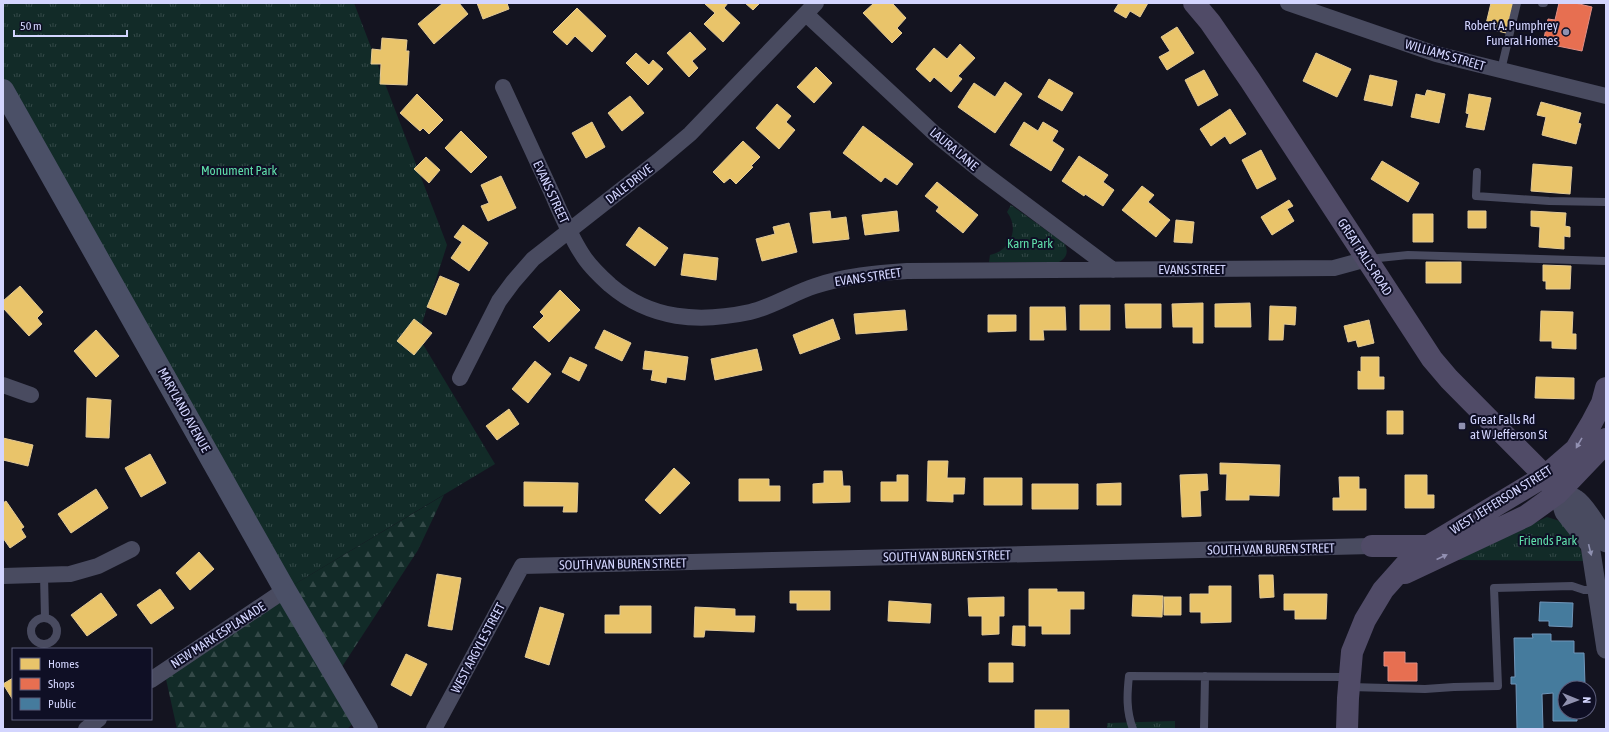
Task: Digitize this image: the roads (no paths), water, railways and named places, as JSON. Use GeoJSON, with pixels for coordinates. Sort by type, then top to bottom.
{"type":"FeatureCollection","features":[{"type":"Feature","properties":{"kind":"main road","name":"GREAT FALLS ROAD"},"geometry":{"type":"LineString","coordinates":[[1194,3],[1210,22],[1250,80],[1432,359],[1449,379],[1545,476],[1558,493]]}},
{"type":"Feature","properties":{"kind":"main road","name":"MARYLAND AVENUE"},"geometry":{"type":"LineString","coordinates":[[3,90],[285,590],[367,729]]}},
{"type":"Feature","properties":{"kind":"main road","name":"WEST JEFFERSON STREET"},"geometry":{"type":"LineString","coordinates":[[1347,729],[1352,652],[1365,620],[1388,584],[1415,554],[1545,476],[1576,449],[1602,403],[1606,388]]}},
{"type":"Feature","properties":{"kind":"main road","name":"WEST JEFFERSON STREET"},"geometry":{"type":"LineString","coordinates":[[1388,584],[1526,516],[1558,493],[1600,449],[1606,438]]}},
{"type":"Feature","properties":{"kind":"main road"},"geometry":{"type":"LineString","coordinates":[[1372,546],[1428,546]]}},
{"type":"Feature","properties":{"kind":"main road"},"geometry":{"type":"LineString","coordinates":[[1372,546],[1381,552],[1386,562],[1388,584]]}},
{"type":"Feature","properties":{"kind":"street","name":"WILLIAMS STREET"},"geometry":{"type":"LineString","coordinates":[[1288,3],[1436,54],[1606,96]]}},
{"type":"Feature","properties":{"kind":"street","name":"DALE DRIVE"},"geometry":{"type":"LineString","coordinates":[[460,378],[499,301],[533,259],[690,134],[811,9]]}},
{"type":"Feature","properties":{"kind":"street","name":"LAURA LANE"},"geometry":{"type":"LineString","coordinates":[[811,9],[935,134],[982,172],[1113,270]]}},
{"type":"Feature","properties":{"kind":"street","name":"EVANS STREET"},"geometry":{"type":"LineString","coordinates":[[503,87],[569,231],[582,255],[599,276],[622,295],[652,311],[676,317],[700,318],[727,316],[752,311],[815,286],[844,278],[875,273],[907,271],[1334,268],[1367,259]]}},
{"type":"Feature","properties":{"kind":"street"},"geometry":{"type":"LineString","coordinates":[[3,385],[30,394]]}},
{"type":"Feature","properties":{"kind":"street"},"geometry":{"type":"LineString","coordinates":[[1558,493],[1576,499],[1595,522],[1606,543]]}},
{"type":"Feature","properties":{"kind":"street"},"geometry":{"type":"LineString","coordinates":[[1558,493],[1564,512],[1590,545],[1606,649]]}},
{"type":"Feature","properties":{"kind":"street","name":"SOUTH VAN BUREN STREET"},"geometry":{"type":"LineString","coordinates":[[522,566],[1372,546]]}},
{"type":"Feature","properties":{"kind":"street"},"geometry":{"type":"LineString","coordinates":[[3,576],[70,574],[98,566],[132,549]]}},
{"type":"Feature","properties":{"kind":"street","name":"WEST ARGYLE STREET"},"geometry":{"type":"LineString","coordinates":[[434,729],[522,566]]}},
{"type":"Feature","properties":{"kind":"street","name":"NEW MARK ESPLANADE"},"geometry":{"type":"LineString","coordinates":[[152,679],[285,590]]}},
{"type":"Feature","properties":{"kind":"street"},"geometry":{"type":"LineString","coordinates":[[86,729],[98,720]]}},
{"type":"Feature","properties":{"kind":"lane"},"geometry":{"type":"LineString","coordinates":[[1501,70],[1518,3]]}},
{"type":"Feature","properties":{"kind":"lane"},"geometry":{"type":"LineString","coordinates":[[1477,172],[1476,196],[1549,201],[1606,202]]}},
{"type":"Feature","properties":{"kind":"lane"},"geometry":{"type":"LineString","coordinates":[[1367,259],[1408,255],[1606,261]]}},
{"type":"Feature","properties":{"kind":"lane"},"geometry":{"type":"LineString","coordinates":[[44,575],[46,618]]}},
{"type":"Feature","properties":{"kind":"lane"},"geometry":{"type":"LineString","coordinates":[[1133,729],[1129,718],[1127,695],[1129,676],[1205,676],[1349,682],[1425,689],[1454,686],[1498,686],[1494,588],[1572,586],[1584,590],[1598,590]]}},
{"type":"Feature","properties":{"kind":"lane"},"geometry":{"type":"LineString","coordinates":[[1204,729],[1205,676]]}},
{"type":"Feature","properties":{"kind":"place","name":"Robert A. Pumphrey Funeral Homes"},"geometry":{"type":"Point","coordinates":[1566,32]}},
{"type":"Feature","properties":{"kind":"place","name":"Great Falls Rd at W Jefferson St"},"geometry":{"type":"Point","coordinates":[1462,426]}},
{"type":"Feature","properties":{"kind":"park label","name":"Monument Park"},"geometry":{"type":"Point","coordinates":[239,170]}},
{"type":"Feature","properties":{"kind":"park label","name":"Karn Park"},"geometry":{"type":"Point","coordinates":[1030,243]}},
{"type":"Feature","properties":{"kind":"park label","name":"Friends Park"},"geometry":{"type":"Point","coordinates":[1548,540]}}]}
